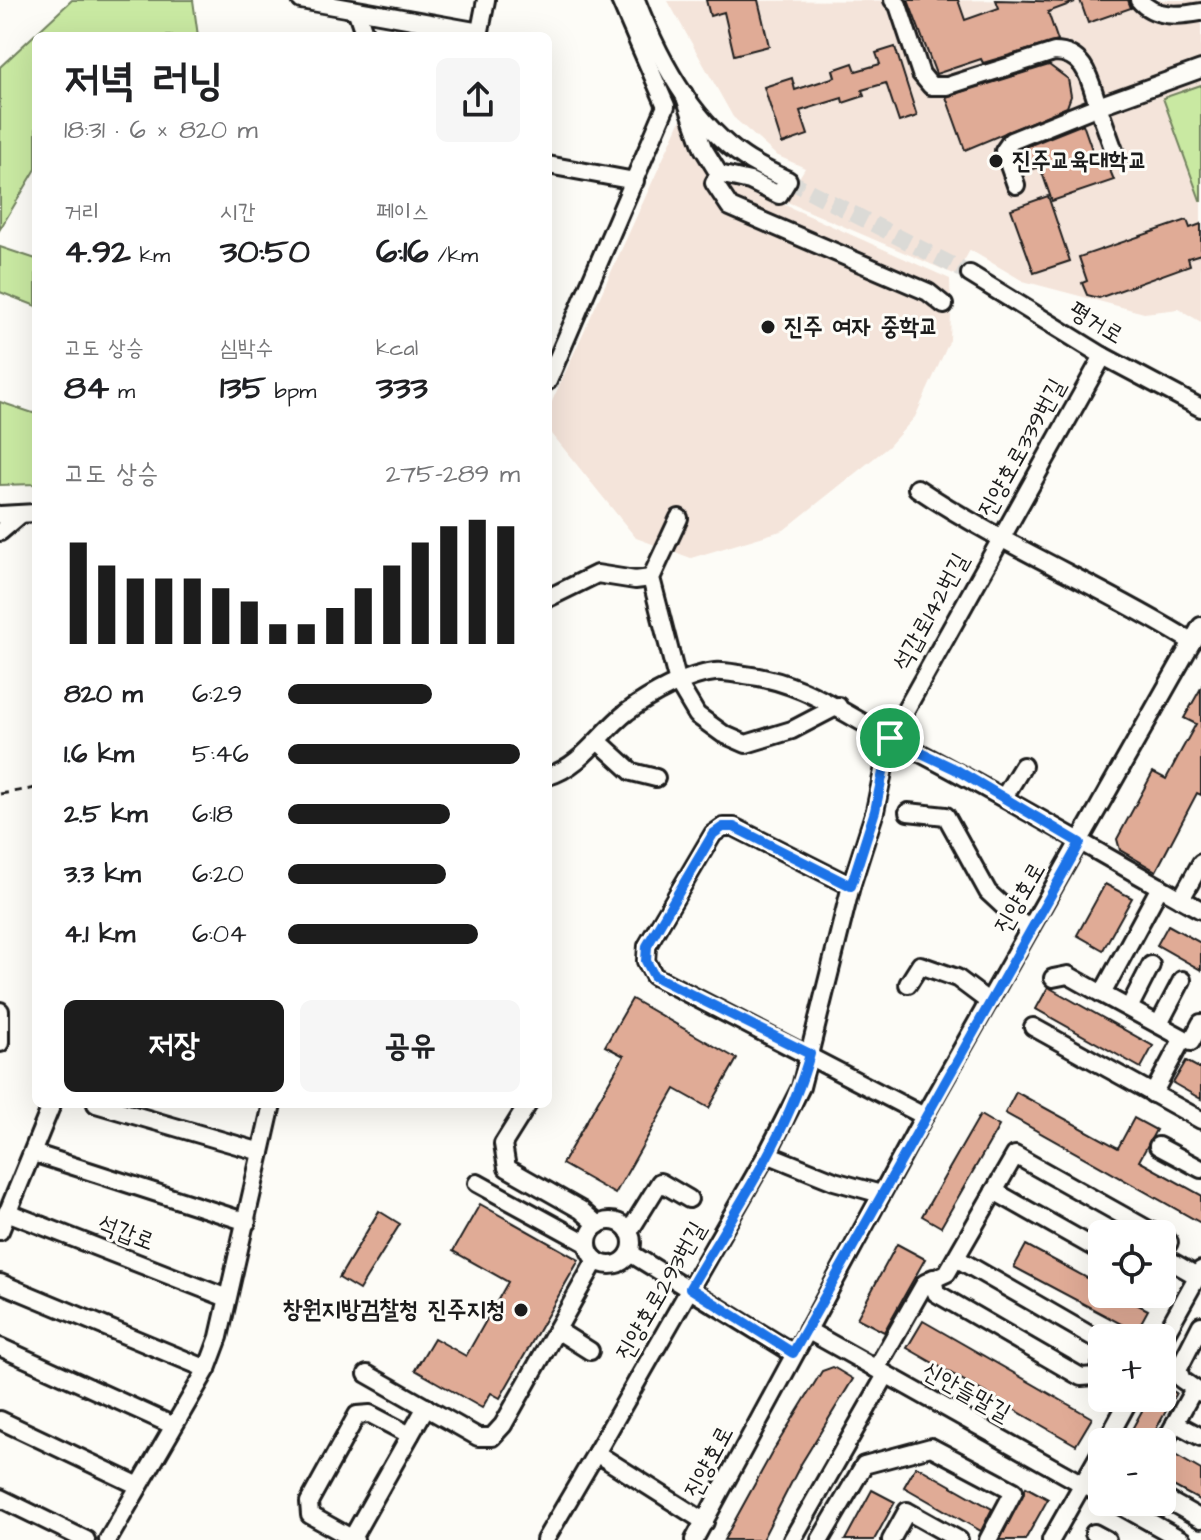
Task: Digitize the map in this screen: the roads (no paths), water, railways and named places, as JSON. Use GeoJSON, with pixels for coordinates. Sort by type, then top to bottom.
{"type":"FeatureCollection","features":[{"type":"Feature","properties":{"kind":"street"},"geometry":{"type":"LineString","coordinates":[[301,0],[468,32]]}},
{"type":"Feature","properties":{"kind":"street"},"geometry":{"type":"LineString","coordinates":[[479,32],[486,0]]}},
{"type":"Feature","properties":{"kind":"street"},"geometry":{"type":"LineString","coordinates":[[552,372],[666,106],[620,0]]}},
{"type":"Feature","properties":{"kind":"street"},"geometry":{"type":"LineString","coordinates":[[636,0],[684,94],[703,148],[719,174],[750,181],[779,195],[788,180],[745,158],[719,137],[684,94]]}},
{"type":"Feature","properties":{"kind":"street"},"geometry":{"type":"LineString","coordinates":[[893,0],[898,5],[921,74],[931,86],[947,86],[1054,52],[1065,52],[1081,62],[1117,159]]}},
{"type":"Feature","properties":{"kind":"street"},"geometry":{"type":"LineString","coordinates":[[1139,0],[1146,9],[1163,14],[1201,11],[1198,0]]}},
{"type":"Feature","properties":{"kind":"street"},"geometry":{"type":"LineString","coordinates":[[357,12],[364,32]]}},
{"type":"Feature","properties":{"kind":"street"},"geometry":{"type":"LineString","coordinates":[[1016,185],[1004,151],[1011,141],[1201,69]]}},
{"type":"Feature","properties":{"kind":"street"},"geometry":{"type":"LineString","coordinates":[[552,166],[635,181]]}},
{"type":"Feature","properties":{"kind":"street"},"geometry":{"type":"LineString","coordinates":[[719,174],[714,183],[730,207],[928,292],[944,305]]}},
{"type":"Feature","properties":{"kind":"street","name":"평거로"},"geometry":{"type":"LineString","coordinates":[[970,274],[1103,356],[1201,408]]}},
{"type":"Feature","properties":{"kind":"street","name":"진양호로339번길"},"geometry":{"type":"LineString","coordinates":[[1103,356],[998,539],[1136,607],[1192,642]]}},
{"type":"Feature","properties":{"kind":"street"},"geometry":{"type":"LineString","coordinates":[[917,488],[998,539]]}},
{"type":"Feature","properties":{"kind":"street"},"geometry":{"type":"LineString","coordinates":[[0,515],[31,516]]}},
{"type":"Feature","properties":{"kind":"street"},"geometry":{"type":"LineString","coordinates":[[0,532],[31,516]]}},
{"type":"Feature","properties":{"kind":"street"},"geometry":{"type":"LineString","coordinates":[[679,518],[651,578],[678,683],[697,715],[723,734],[746,744],[792,730],[838,706]]}},
{"type":"Feature","properties":{"kind":"street","name":"석갑로142번길"},"geometry":{"type":"LineString","coordinates":[[851,886],[875,811],[890,738],[998,539]]}},
{"type":"Feature","properties":{"kind":"street"},"geometry":{"type":"LineString","coordinates":[[552,596],[597,574],[635,580],[651,578]]}},
{"type":"Feature","properties":{"kind":"street","name":"진양호로"},"geometry":{"type":"LineString","coordinates":[[694,1540],[924,1116],[1201,626]]}},
{"type":"Feature","properties":{"kind":"street"},"geometry":{"type":"LineString","coordinates":[[552,775],[561,772],[627,712],[678,683],[716,672],[771,677],[838,706],[890,738],[1004,797],[1201,910]]}},
{"type":"Feature","properties":{"kind":"street"},"geometry":{"type":"LineString","coordinates":[[598,741],[632,772],[656,778]]}},
{"type":"Feature","properties":{"kind":"street"},"geometry":{"type":"LineString","coordinates":[[1004,797],[1023,766]]}},
{"type":"Feature","properties":{"kind":"street"},"geometry":{"type":"LineString","coordinates":[[908,812],[946,816],[988,892],[1029,930]]}},
{"type":"Feature","properties":{"kind":"street"},"geometry":{"type":"LineString","coordinates":[[851,886],[734,827],[723,827],[713,834],[647,946],[646,961],[654,976],[810,1054],[924,1116]]}},
{"type":"Feature","properties":{"kind":"street"},"geometry":{"type":"LineString","coordinates":[[1181,899],[1201,863]]}},
{"type":"Feature","properties":{"kind":"street","name":"진양호로293번길"},"geometry":{"type":"LineString","coordinates":[[545,1540],[767,1154],[801,1087],[851,886]]}},
{"type":"Feature","properties":{"kind":"street"},"geometry":{"type":"LineString","coordinates":[[1102,994],[1160,887]]}},
{"type":"Feature","properties":{"kind":"street"},"geometry":{"type":"LineString","coordinates":[[908,984],[920,965],[957,978],[989,1002]]}},
{"type":"Feature","properties":{"kind":"street"},"geometry":{"type":"LineString","coordinates":[[1129,1008],[1151,965]]}},
{"type":"Feature","properties":{"kind":"street"},"geometry":{"type":"LineString","coordinates":[[1053,978],[1068,975],[1192,1042]]}},
{"type":"Feature","properties":{"kind":"street"},"geometry":{"type":"LineString","coordinates":[[1159,1024],[1182,980]]}},
{"type":"Feature","properties":{"kind":"street"},"geometry":{"type":"LineString","coordinates":[[0,1011],[0,1043]]}},
{"type":"Feature","properties":{"kind":"street"},"geometry":{"type":"LineString","coordinates":[[1153,1094],[1192,1042],[1201,1023]]}},
{"type":"Feature","properties":{"kind":"street"},"geometry":{"type":"LineString","coordinates":[[1033,1027],[1201,1120]]}},
{"type":"Feature","properties":{"kind":"street"},"geometry":{"type":"LineString","coordinates":[[0,1231],[50,1108]]}},
{"type":"Feature","properties":{"kind":"street"},"geometry":{"type":"LineString","coordinates":[[110,1108],[261,1152]]}},
{"type":"Feature","properties":{"kind":"street"},"geometry":{"type":"LineString","coordinates":[[108,1540],[137,1485],[207,1369],[219,1337],[271,1108]]}},
{"type":"Feature","properties":{"kind":"street"},"geometry":{"type":"LineString","coordinates":[[526,1108],[503,1144],[507,1168],[581,1210],[598,1225],[618,1223],[629,1232]]}},
{"type":"Feature","properties":{"kind":"street"},"geometry":{"type":"LineString","coordinates":[[1158,1146],[1201,1169]]}},
{"type":"Feature","properties":{"kind":"street","name":"석갑로"},"geometry":{"type":"LineString","coordinates":[[33,1153],[247,1222]]}},
{"type":"Feature","properties":{"kind":"street"},"geometry":{"type":"LineString","coordinates":[[767,1154],[834,1181],[881,1194]]}},
{"type":"Feature","properties":{"kind":"street"},"geometry":{"type":"LineString","coordinates":[[792,1540],[925,1283],[947,1273],[1015,1155],[1131,1220]]}},
{"type":"Feature","properties":{"kind":"street"},"geometry":{"type":"LineString","coordinates":[[630,1253],[629,1232],[660,1182],[689,1199]]}},
{"type":"Feature","properties":{"kind":"street"},"geometry":{"type":"LineString","coordinates":[[477,1183],[588,1244],[596,1260],[613,1265],[630,1253]]}},
{"type":"Feature","properties":{"kind":"street"},"geometry":{"type":"LineString","coordinates":[[994,1191],[1088,1244]]}},
{"type":"Feature","properties":{"kind":"street","name":"석갑로"},"geometry":{"type":"LineString","coordinates":[[7,1212],[227,1298]]}},
{"type":"Feature","properties":{"kind":"street"},"geometry":{"type":"LineString","coordinates":[[588,1244],[598,1225]]}},
{"type":"Feature","properties":{"kind":"street"},"geometry":{"type":"LineString","coordinates":[[630,1253],[793,1353]]}},
{"type":"Feature","properties":{"kind":"street"},"geometry":{"type":"LineString","coordinates":[[956,1258],[1088,1334]]}},
{"type":"Feature","properties":{"kind":"street"},"geometry":{"type":"LineString","coordinates":[[367,1374],[478,1437],[492,1437],[503,1425],[596,1260]]}},
{"type":"Feature","properties":{"kind":"street"},"geometry":{"type":"LineString","coordinates":[[1171,1324],[1199,1273],[1176,1262]]}},
{"type":"Feature","properties":{"kind":"street"},"geometry":{"type":"LineString","coordinates":[[933,1278],[936,1293],[1081,1377],[1088,1376]]}},
{"type":"Feature","properties":{"kind":"street"},"geometry":{"type":"LineString","coordinates":[[0,1283],[207,1369]]}},
{"type":"Feature","properties":{"kind":"street"},"geometry":{"type":"LineString","coordinates":[[1172,1428],[1197,1391],[1178,1370],[1201,1325]]}},
{"type":"Feature","properties":{"kind":"street"},"geometry":{"type":"LineString","coordinates":[[557,1330],[590,1351]]}},
{"type":"Feature","properties":{"kind":"street","name":"신안들말길"},"geometry":{"type":"LineString","coordinates":[[807,1330],[1088,1488]]}},
{"type":"Feature","properties":{"kind":"street"},"geometry":{"type":"LineString","coordinates":[[0,1347],[172,1425]]}},
{"type":"Feature","properties":{"kind":"street"},"geometry":{"type":"LineString","coordinates":[[410,1435],[370,1414],[357,1415],[309,1502],[310,1515],[353,1540],[426,1407]]}},
{"type":"Feature","properties":{"kind":"street"},"geometry":{"type":"LineString","coordinates":[[0,1420],[137,1485]]}},
{"type":"Feature","properties":{"kind":"street"},"geometry":{"type":"LineString","coordinates":[[1175,1423],[1201,1437]]}},
{"type":"Feature","properties":{"kind":"street"},"geometry":{"type":"LineString","coordinates":[[820,1540],[864,1465],[931,1447],[1014,1491],[988,1540]]}},
{"type":"Feature","properties":{"kind":"street"},"geometry":{"type":"LineString","coordinates":[[596,1453],[705,1522]]}},
{"type":"Feature","properties":{"kind":"street"},"geometry":{"type":"LineString","coordinates":[[1051,1540],[1088,1476]]}},
{"type":"Feature","properties":{"kind":"street"},"geometry":{"type":"LineString","coordinates":[[0,1498],[86,1540]]}},
{"type":"Feature","properties":{"kind":"street"},"geometry":{"type":"LineString","coordinates":[[1176,1505],[1201,1519]]}},
{"type":"Feature","properties":{"kind":"street"},"geometry":{"type":"LineString","coordinates":[[891,1540],[907,1511],[959,1540]]}},
{"type":"Feature","properties":{"kind":"street"},"geometry":{"type":"LineString","coordinates":[[1142,1516],[1182,1540]]}},
{"type":"Feature","properties":{"kind":"tunnel"},"geometry":{"type":"LineString","coordinates":[[788,180],[970,274]]}},
{"type":"Feature","properties":{"kind":"place","name":"진주교육대학교"},"geometry":{"type":"Point","coordinates":[996,161]}},
{"type":"Feature","properties":{"kind":"place","name":"진주 여자 중학교"},"geometry":{"type":"Point","coordinates":[768,327]}},
{"type":"Feature","properties":{"kind":"place","name":"창원지방검찰청 진주지청"},"geometry":{"type":"Point","coordinates":[521,1310]}}]}
